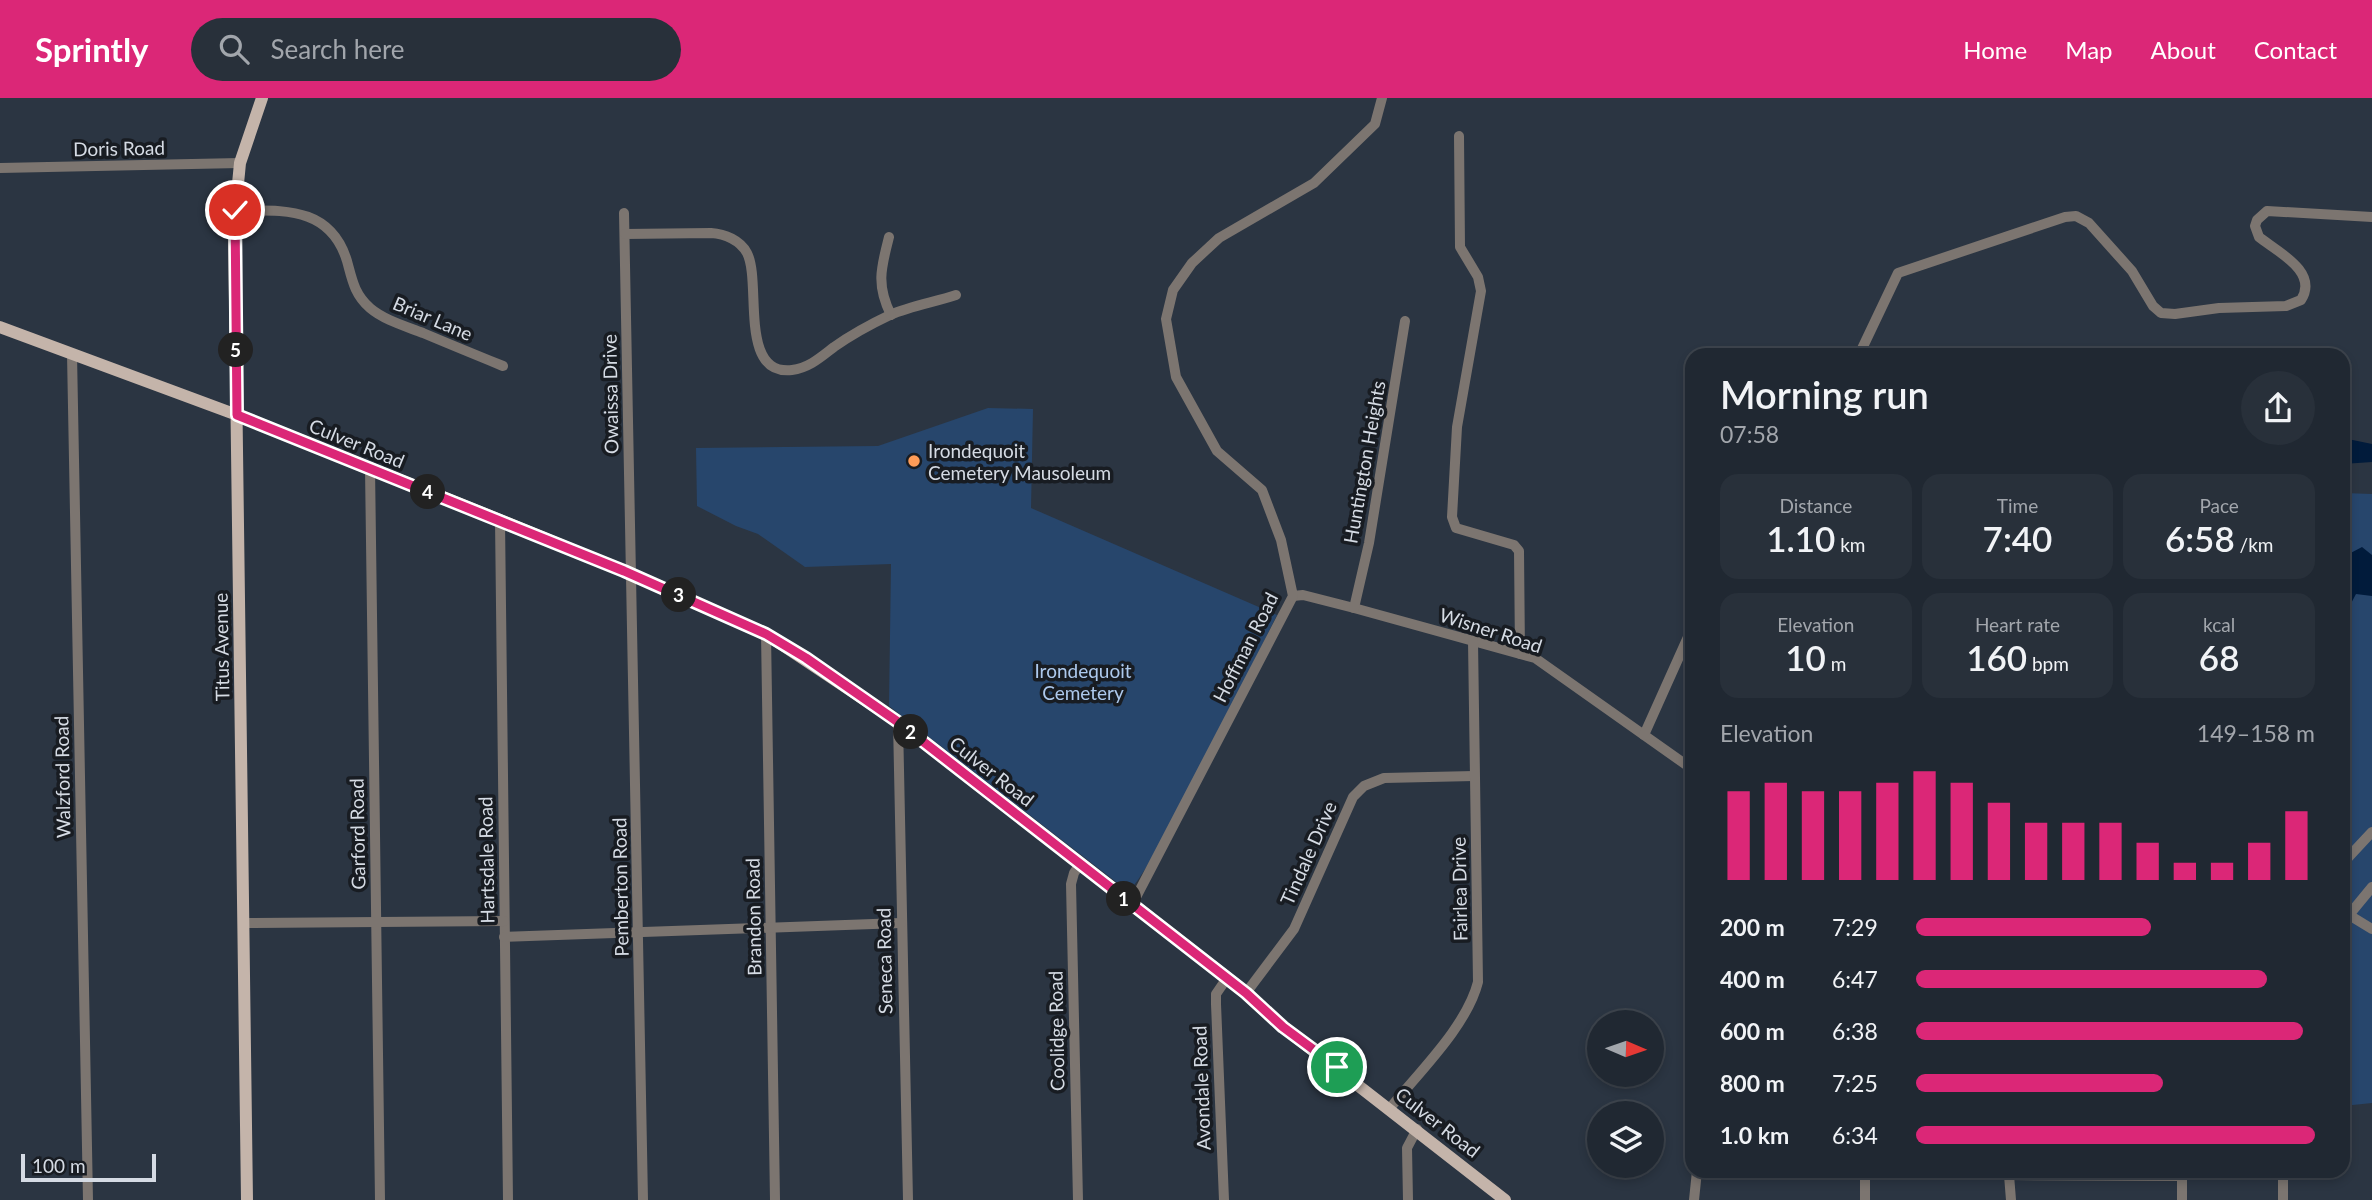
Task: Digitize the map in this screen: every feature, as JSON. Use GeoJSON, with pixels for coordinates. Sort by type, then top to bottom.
{"type":"FeatureCollection","features":[{"type":"Feature","properties":{"kind":"main road","name":"Titus Avenue"},"geometry":{"type":"LineString","coordinates":[[247,1200],[235,210],[240,163],[261,98]]}},
{"type":"Feature","properties":{"kind":"main road","name":"Culver Road"},"geometry":{"type":"LineString","coordinates":[[0,327],[237,415],[500,520],[766,634],[806,658],[898,722],[1227,978],[1283,1027],[1505,1200]]}},
{"type":"Feature","properties":{"kind":"street","name":"Hoffman Road"},"geometry":{"type":"LineString","coordinates":[[1132,905],[1293,596],[1281,540],[1262,490],[1217,452],[1176,377],[1166,319],[1173,290],[1192,263],[1219,239],[1314,183],[1375,124],[1382,98]]}},
{"type":"Feature","properties":{"kind":"street"},"geometry":{"type":"LineString","coordinates":[[1459,136],[1460,247],[1478,277],[1481,291],[1455,440],[1451,517],[1456,528],[1514,545],[1519,551],[1520,654]]}},
{"type":"Feature","properties":{"kind":"street","name":"Doris Road"},"geometry":{"type":"LineString","coordinates":[[0,168],[240,163]]}},
{"type":"Feature","properties":{"kind":"street","name":"Briar Lane"},"geometry":{"type":"LineString","coordinates":[[235,210],[294,211],[314,219],[331,233],[341,246],[353,287],[361,300],[372,310],[503,366]]}},
{"type":"Feature","properties":{"kind":"street"},"geometry":{"type":"LineString","coordinates":[[1862,348],[1898,273],[2065,217],[2076,216],[2089,223],[2132,271],[2153,306],[2161,313],[2175,314],[2210,309],[2286,306],[2301,300],[2306,287],[2303,273],[2259,237],[2257,220],[2267,211],[2372,217]]}},
{"type":"Feature","properties":{"kind":"street","name":"Owaissa Drive"},"geometry":{"type":"LineString","coordinates":[[624,213],[630,574]]}},
{"type":"Feature","properties":{"kind":"street"},"geometry":{"type":"LineString","coordinates":[[625,234],[711,233],[737,242],[747,253],[751,268],[758,342],[764,357],[774,367],[788,370],[808,366],[854,335],[891,315],[956,295]]}},
{"type":"Feature","properties":{"kind":"street"},"geometry":{"type":"LineString","coordinates":[[889,237],[880,278],[882,295],[891,315]]}},
{"type":"Feature","properties":{"kind":"street","name":"Huntington Heights"},"geometry":{"type":"LineString","coordinates":[[1353,608],[1358,598],[1369,543],[1405,321]]}},
{"type":"Feature","properties":{"kind":"street","name":"Walzford Road"},"geometry":{"type":"LineString","coordinates":[[72,354],[88,1200]]}},
{"type":"Feature","properties":{"kind":"street","name":"Garford Road"},"geometry":{"type":"LineString","coordinates":[[370,468],[380,1200]]}},
{"type":"Feature","properties":{"kind":"street","name":"Hartsdale Road"},"geometry":{"type":"LineString","coordinates":[[500,520],[509,1200]]}},
{"type":"Feature","properties":{"kind":"street","name":"Pemberton Road"},"geometry":{"type":"LineString","coordinates":[[630,574],[633,599],[643,1200]]}},
{"type":"Feature","properties":{"kind":"street","name":"Wisner Road"},"geometry":{"type":"LineString","coordinates":[[1293,596],[1303,595],[1535,658],[1685,764]]}},
{"type":"Feature","properties":{"kind":"street","name":"Brandon Road"},"geometry":{"type":"LineString","coordinates":[[766,634],[775,1200]]}},
{"type":"Feature","properties":{"kind":"street","name":"Fairlea Drive"},"geometry":{"type":"LineString","coordinates":[[1390,1108],[1459,1023],[1474,995],[1478,974],[1473,641]]}},
{"type":"Feature","properties":{"kind":"street"},"geometry":{"type":"LineString","coordinates":[[1644,735],[1685,646]]}},
{"type":"Feature","properties":{"kind":"street","name":"Seneca Road"},"geometry":{"type":"LineString","coordinates":[[898,722],[908,1200]]}},
{"type":"Feature","properties":{"kind":"street","name":"Tindale Drive"},"geometry":{"type":"LineString","coordinates":[[1246,993],[1294,929],[1346,811],[1358,791],[1384,778],[1474,776]]}},
{"type":"Feature","properties":{"kind":"street"},"geometry":{"type":"LineString","coordinates":[[2350,856],[2372,832]]}},
{"type":"Feature","properties":{"kind":"street","name":"Coolidge Road"},"geometry":{"type":"LineString","coordinates":[[1078,1200],[1071,884],[1073,873],[1080,864]]}},
{"type":"Feature","properties":{"kind":"street"},"geometry":{"type":"LineString","coordinates":[[2350,911],[2372,887]]}},
{"type":"Feature","properties":{"kind":"street"},"geometry":{"type":"LineString","coordinates":[[2350,917],[2372,929]]}},
{"type":"Feature","properties":{"kind":"street"},"geometry":{"type":"LineString","coordinates":[[244,923],[504,921]]}},
{"type":"Feature","properties":{"kind":"street"},"geometry":{"type":"LineString","coordinates":[[504,937],[901,923]]}},
{"type":"Feature","properties":{"kind":"street","name":"Avondale Road"},"geometry":{"type":"LineString","coordinates":[[1224,1200],[1216,994],[1227,978]]}},
{"type":"Feature","properties":{"kind":"street"},"geometry":{"type":"LineString","coordinates":[[1408,1200],[1407,1148],[1417,1129]]}},
{"type":"Feature","properties":{"kind":"street"},"geometry":{"type":"LineString","coordinates":[[1694,1200],[1696,1178]]}},
{"type":"Feature","properties":{"kind":"street"},"geometry":{"type":"LineString","coordinates":[[1865,1178],[1865,1200]]}},
{"type":"Feature","properties":{"kind":"street"},"geometry":{"type":"LineString","coordinates":[[2006,1178],[2011,1200]]}},
{"type":"Feature","properties":{"kind":"street"},"geometry":{"type":"LineString","coordinates":[[2182,1178],[2182,1200]]}},
{"type":"Feature","properties":{"kind":"street"},"geometry":{"type":"LineString","coordinates":[[2283,1178],[2283,1200]]}},
{"type":"Feature","properties":{"kind":"green space","name":"Irondequoit Cemetery"},"geometry":{"type":"Polygon","coordinates":[[[988,408],[1033,409],[1031,508],[1277,615],[1180,808],[1141,876],[1130,889],[1120,885],[889,706],[891,564],[805,567],[758,534],[697,506],[696,448],[878,446],[988,408]]]}},
{"type":"Feature","properties":{"kind":"green space"},"geometry":{"type":"Polygon","coordinates":[[[2350,493],[2372,494],[2372,1103],[2350,1105],[2350,493]]]}},
{"type":"Feature","properties":{"kind":"shaded area"},"geometry":{"type":"Polygon","coordinates":[[[2350,439],[2372,444],[2372,462],[2350,464],[2350,439]]]}},
{"type":"Feature","properties":{"kind":"shaded area"},"geometry":{"type":"Polygon","coordinates":[[[2362,547],[2372,555],[2372,596],[2356,594],[2350,605],[2350,553],[2362,547]]]}},
{"type":"Feature","properties":{"kind":"place","name":"Irondequoit Cemetery Mausoleum"},"geometry":{"type":"Point","coordinates":[914,461]}},
{"type":"Feature","properties":{"kind":"route"},"geometry":{"type":"LineString","coordinates":[[235,210],[237,415],[624,571],[710,608],[788,647],[919,738],[1337,1067]]}}]}
